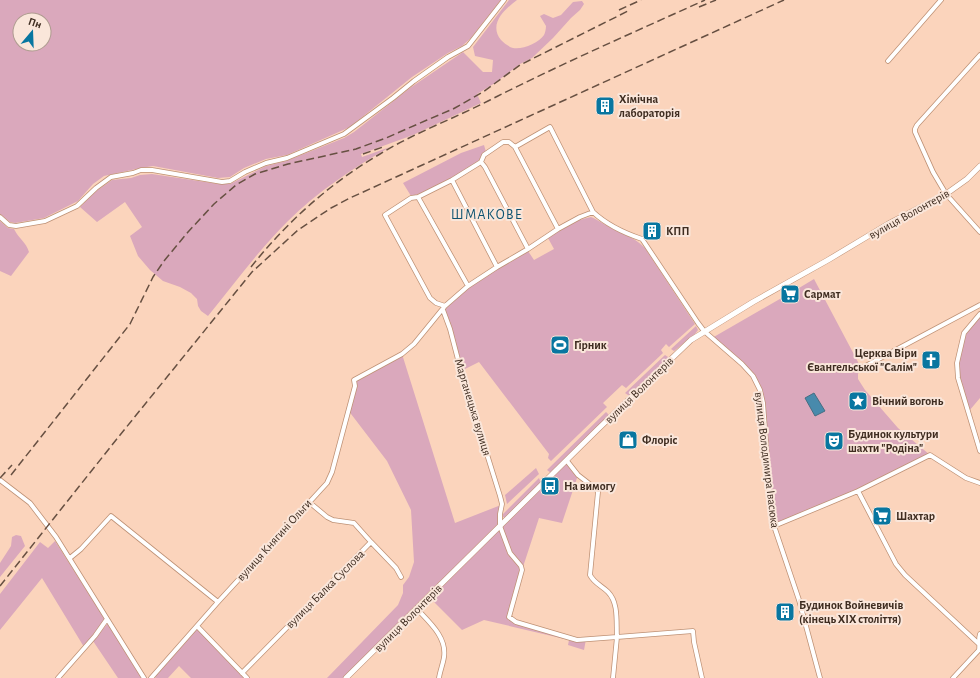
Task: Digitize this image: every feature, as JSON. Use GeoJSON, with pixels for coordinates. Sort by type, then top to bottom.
{"type":"FeatureCollection","features":[{"type":"Feature","properties":{"kind":"street"},"geometry":{"type":"LineString","coordinates":[[0,217],[9,225],[16,226],[45,221],[77,206],[96,188],[111,177],[141,170],[152,170],[222,182],[230,181],[245,172],[266,163],[287,158],[334,139],[352,129],[414,80],[448,57],[468,46],[504,0]]}},
{"type":"Feature","properties":{"kind":"street"},"geometry":{"type":"LineString","coordinates":[[888,61],[941,0]]}},
{"type":"Feature","properties":{"kind":"street"},"geometry":{"type":"LineString","coordinates":[[980,55],[915,129],[933,172],[946,194],[980,232]]}},
{"type":"Feature","properties":{"kind":"street"},"geometry":{"type":"LineString","coordinates":[[515,147],[550,127],[594,212],[558,228],[528,249],[497,267],[468,286],[444,308],[430,298],[385,215],[411,198],[452,180],[481,162],[484,155],[503,142],[509,142],[515,147],[558,228]]}},
{"type":"Feature","properties":{"kind":"street"},"geometry":{"type":"LineString","coordinates":[[481,162],[528,249]]}},
{"type":"Feature","properties":{"kind":"street","name":"вулиця Волонтерів"},"geometry":{"type":"LineString","coordinates":[[346,678],[691,340],[888,224],[946,194],[980,166]]}},
{"type":"Feature","properties":{"kind":"street"},"geometry":{"type":"LineString","coordinates":[[452,180],[497,267]]}},
{"type":"Feature","properties":{"kind":"street"},"geometry":{"type":"LineString","coordinates":[[418,196],[468,286]]}},
{"type":"Feature","properties":{"kind":"street","name":"вулиця Володимира Івасюка"},"geometry":{"type":"LineString","coordinates":[[594,212],[604,222],[642,239],[704,331],[746,368],[753,376],[760,390],[763,403],[771,510],[774,526],[799,600],[820,678]]}},
{"type":"Feature","properties":{"kind":"street"},"geometry":{"type":"LineString","coordinates":[[860,369],[980,305]]}},
{"type":"Feature","properties":{"kind":"street","name":"вулиця Княгині Ольги"},"geometry":{"type":"LineString","coordinates":[[151,678],[327,483],[332,472],[355,386],[354,380],[402,354],[414,344],[444,308]]}},
{"type":"Feature","properties":{"kind":"street","name":"Марганецька вулиця"},"geometry":{"type":"LineString","coordinates":[[444,308],[461,370],[493,470],[502,504],[500,526]]}},
{"type":"Feature","properties":{"kind":"street"},"geometry":{"type":"LineString","coordinates":[[980,314],[964,333],[958,363],[958,378],[980,451]]}},
{"type":"Feature","properties":{"kind":"street"},"geometry":{"type":"LineString","coordinates":[[774,526],[858,491],[930,455],[966,478],[980,483]]}},
{"type":"Feature","properties":{"kind":"street"},"geometry":{"type":"LineString","coordinates":[[567,461],[578,475],[598,492],[590,575],[592,579],[608,592],[613,599],[616,610],[617,637],[613,678]]}},
{"type":"Feature","properties":{"kind":"street"},"geometry":{"type":"LineString","coordinates":[[0,480],[30,503],[48,526],[70,558],[144,678]]}},
{"type":"Feature","properties":{"kind":"street"},"geometry":{"type":"LineString","coordinates":[[858,491],[896,564],[905,575],[980,645]]}},
{"type":"Feature","properties":{"kind":"street","name":"вулиця Балка Суслова"},"geometry":{"type":"LineString","coordinates":[[242,673],[371,542],[354,523],[333,520],[326,517],[309,502]]}},
{"type":"Feature","properties":{"kind":"street"},"geometry":{"type":"LineString","coordinates":[[70,558],[81,549],[111,516],[218,602]]}},
{"type":"Feature","properties":{"kind":"street"},"geometry":{"type":"LineString","coordinates":[[500,526],[510,553],[521,566],[522,570],[510,614],[511,619],[516,622],[577,640],[694,631],[694,642],[702,678]]}},
{"type":"Feature","properties":{"kind":"street"},"geometry":{"type":"LineString","coordinates":[[371,542],[396,568],[401,578]]}},
{"type":"Feature","properties":{"kind":"street"},"geometry":{"type":"LineString","coordinates":[[417,609],[439,634],[443,643],[444,656],[439,678]]}},
{"type":"Feature","properties":{"kind":"street"},"geometry":{"type":"LineString","coordinates":[[58,678],[108,619]]}},
{"type":"Feature","properties":{"kind":"street"},"geometry":{"type":"LineString","coordinates":[[197,626],[247,678]]}},
{"type":"Feature","properties":{"kind":"street"},"geometry":{"type":"LineString","coordinates":[[952,678],[979,650],[980,645],[978,640],[980,634]]}},
{"type":"Feature","properties":{"kind":"shaded area"},"geometry":{"type":"Polygon","coordinates":[[[0,0],[501,0],[471,38],[462,46],[448,53],[412,77],[350,127],[287,155],[266,159],[244,168],[230,177],[218,178],[153,166],[104,176],[93,184],[78,201],[44,218],[15,223],[10,222],[0,214],[0,0]]]}},
{"type":"Feature","properties":{"kind":"shaded area"},"geometry":{"type":"Polygon","coordinates":[[[509,0],[517,0],[503,12],[496,28],[497,34],[501,40],[513,48],[525,47],[542,38],[546,26],[540,16],[544,14],[553,18],[561,15],[573,2],[582,1],[584,4],[580,10],[532,58],[520,64],[495,83],[477,94],[481,103],[413,135],[361,154],[362,157],[390,147],[336,181],[287,222],[266,244],[208,316],[201,311],[198,306],[197,299],[191,293],[163,281],[150,270],[138,256],[130,236],[142,227],[125,202],[97,222],[80,207],[95,192],[112,180],[152,174],[219,184],[230,184],[266,166],[286,161],[344,138],[354,132],[410,88],[463,52],[483,72],[492,72],[493,60],[475,56],[473,47],[509,0]]]}},
{"type":"Feature","properties":{"kind":"shaded area"},"geometry":{"type":"Polygon","coordinates":[[[484,145],[486,152],[479,160],[446,182],[411,196],[403,183],[461,153],[484,145]]]}},
{"type":"Feature","properties":{"kind":"shaded area","name":"Гірник"},"geometry":{"type":"Polygon","coordinates":[[[591,217],[631,238],[645,248],[695,324],[669,347],[666,344],[661,350],[663,353],[626,388],[622,385],[603,403],[607,407],[551,461],[548,458],[549,454],[479,362],[463,370],[452,329],[445,310],[451,302],[471,286],[528,251],[534,260],[554,249],[548,238],[573,223],[591,217]]]}},
{"type":"Feature","properties":{"kind":"shaded area"},"geometry":{"type":"Polygon","coordinates":[[[0,221],[8,228],[14,229],[29,252],[11,276],[0,271],[0,221]]]}},
{"type":"Feature","properties":{"kind":"shaded area"},"geometry":{"type":"Polygon","coordinates":[[[814,279],[858,362],[860,369],[858,379],[865,390],[898,428],[930,455],[858,491],[774,526],[763,403],[753,376],[712,338],[785,296],[787,299],[795,294],[794,291],[814,279]]]}},
{"type":"Feature","properties":{"kind":"shaded area"},"geometry":{"type":"Polygon","coordinates":[[[980,316],[980,398],[969,411],[960,378],[959,362],[966,333],[980,316]]]}},
{"type":"Feature","properties":{"kind":"shaded area"},"geometry":{"type":"Polygon","coordinates":[[[696,326],[698,330],[695,334],[674,351],[671,349],[696,326]]]}},
{"type":"Feature","properties":{"kind":"shaded area"},"geometry":{"type":"Polygon","coordinates":[[[402,354],[455,523],[501,505],[500,526],[567,461],[578,475],[562,523],[539,518],[522,570],[510,614],[511,619],[577,640],[586,639],[584,650],[568,645],[569,640],[484,620],[462,630],[429,597],[346,678],[327,678],[398,605],[403,593],[403,585],[409,577],[414,562],[411,510],[387,461],[348,410],[355,386],[354,380],[402,354]]]}},
{"type":"Feature","properties":{"kind":"shaded area"},"geometry":{"type":"Polygon","coordinates":[[[665,355],[668,357],[667,359],[630,395],[625,393],[665,355]]]}},
{"type":"Feature","properties":{"kind":"shaded area"},"geometry":{"type":"Polygon","coordinates":[[[606,412],[610,416],[551,473],[547,470],[606,412]]]}},
{"type":"Feature","properties":{"kind":"shaded area"},"geometry":{"type":"Polygon","coordinates":[[[536,468],[539,474],[507,504],[505,495],[536,468]]]}},
{"type":"Feature","properties":{"kind":"shaded area"},"geometry":{"type":"Polygon","coordinates":[[[539,478],[541,483],[505,518],[503,517],[503,514],[539,478]]]}},
{"type":"Feature","properties":{"kind":"shaded area"},"geometry":{"type":"Polygon","coordinates":[[[16,535],[21,536],[25,546],[0,577],[0,563],[11,546],[12,537],[16,535]]]}},
{"type":"Feature","properties":{"kind":"shaded area"},"geometry":{"type":"Polygon","coordinates":[[[55,541],[105,619],[84,647],[42,578],[0,630],[0,594],[40,542],[48,548],[55,541]]]}},
{"type":"Feature","properties":{"kind":"shaded area"},"geometry":{"type":"Polygon","coordinates":[[[108,623],[142,678],[118,678],[93,641],[108,623]]]}},
{"type":"Feature","properties":{"kind":"shaded area"},"geometry":{"type":"Polygon","coordinates":[[[197,626],[247,678],[191,678],[179,666],[168,678],[156,678],[153,675],[197,626]]]}},
{"type":"Feature","properties":{"kind":"water"},"geometry":{"type":"Polygon","coordinates":[[[814,393],[825,411],[815,416],[805,398],[814,393]]]}},
{"type":"Feature","properties":{"kind":"railway"},"geometry":{"type":"LineString","coordinates":[[619,10],[641,0]]}},
{"type":"Feature","properties":{"kind":"railway"},"geometry":{"type":"LineString","coordinates":[[251,267],[279,234],[310,204],[362,165],[393,146],[596,49],[705,0]]}},
{"type":"Feature","properties":{"kind":"railway"},"geometry":{"type":"LineString","coordinates":[[699,7],[716,0]]}},
{"type":"Feature","properties":{"kind":"railway"},"geometry":{"type":"LineString","coordinates":[[0,586],[252,272],[298,230],[331,208],[350,198],[784,0]]}},
{"type":"Feature","properties":{"kind":"railway"},"geometry":{"type":"LineString","coordinates":[[11,475],[130,324],[153,277],[164,261],[214,204],[236,185],[255,174],[288,164],[356,149],[386,138],[453,109],[483,92],[520,65],[628,11]]}},
{"type":"Feature","properties":{"kind":"railway"},"geometry":{"type":"LineString","coordinates":[[363,154],[383,147]]}},
{"type":"Feature","properties":{"kind":"railway"},"geometry":{"type":"LineString","coordinates":[[0,478],[12,465]]}},
{"type":"Feature","properties":{"kind":"place","name":"Хімічна лабораторія"},"geometry":{"type":"Point","coordinates":[605,106]}},
{"type":"Feature","properties":{"kind":"place","name":"КПП"},"geometry":{"type":"Point","coordinates":[652,231]}},
{"type":"Feature","properties":{"kind":"place","name":"Сармат"},"geometry":{"type":"Point","coordinates":[790,294]}},
{"type":"Feature","properties":{"kind":"place","name":"Гірник"},"geometry":{"type":"Point","coordinates":[560,345]}},
{"type":"Feature","properties":{"kind":"place","name":"Церква Віри Євангельської \"Салім\""},"geometry":{"type":"Point","coordinates":[931,360]}},
{"type":"Feature","properties":{"kind":"place","name":"Вічний вогонь"},"geometry":{"type":"Point","coordinates":[858,401]}},
{"type":"Feature","properties":{"kind":"place","name":"Флоріс"},"geometry":{"type":"Point","coordinates":[628,440]}},
{"type":"Feature","properties":{"kind":"place","name":"Будинок культури шахти \"Родіна\""},"geometry":{"type":"Point","coordinates":[834,441]}},
{"type":"Feature","properties":{"kind":"place","name":"На вимогу"},"geometry":{"type":"Point","coordinates":[550,486]}},
{"type":"Feature","properties":{"kind":"place","name":"Шахтар"},"geometry":{"type":"Point","coordinates":[882,516]}},
{"type":"Feature","properties":{"kind":"place","name":"Будинок Войневичів (кінець ХІХ століття)"},"geometry":{"type":"Point","coordinates":[785,612]}},
{"type":"Feature","properties":{"kind":"district","name":"ШМАКОВЕ"},"geometry":{"type":"Point","coordinates":[487,215]}}]}
